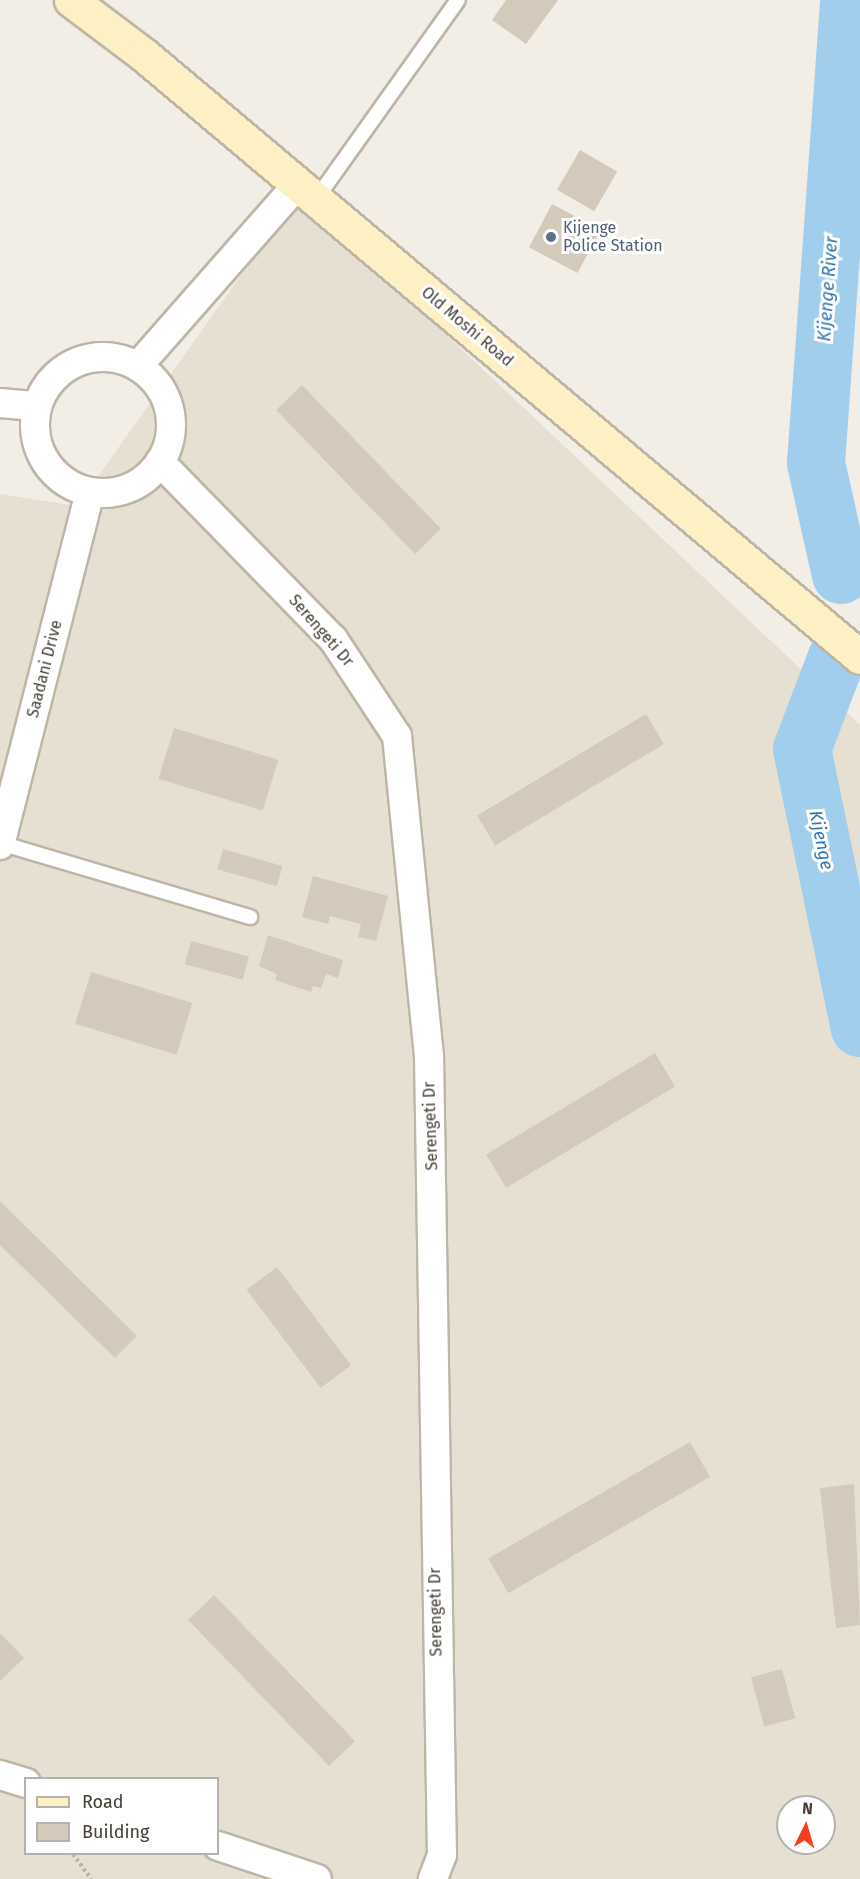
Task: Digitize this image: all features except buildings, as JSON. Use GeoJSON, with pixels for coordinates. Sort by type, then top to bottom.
{"type":"FeatureCollection","features":[{"type":"Feature","properties":{"kind":"main road","name":"Old Moshi Road"},"geometry":{"type":"LineString","coordinates":[[70,0],[307,192],[860,657]]}},
{"type":"Feature","properties":{"kind":"street"},"geometry":{"type":"LineString","coordinates":[[138,366],[307,192]]}},
{"type":"Feature","properties":{"kind":"street"},"geometry":{"type":"LineString","coordinates":[[98,357],[138,366],[155,380],[171,421],[160,462],[130,488],[90,492],[51,470],[34,429],[36,406],[45,387],[77,362],[98,357]]}},
{"type":"Feature","properties":{"kind":"street"},"geometry":{"type":"LineString","coordinates":[[0,403],[36,406]]}},
{"type":"Feature","properties":{"kind":"street","name":"Serengeti Dr"},"geometry":{"type":"LineString","coordinates":[[160,462],[333,639],[397,736],[430,1068],[442,1855],[433,1879]]}},
{"type":"Feature","properties":{"kind":"street","name":"Saadani Drive"},"geometry":{"type":"LineString","coordinates":[[0,844],[90,492]]}},
{"type":"Feature","properties":{"kind":"street"},"geometry":{"type":"LineString","coordinates":[[0,1775],[24,1782]]}},
{"type":"Feature","properties":{"kind":"street"},"geometry":{"type":"LineString","coordinates":[[219,1846],[317,1879]]}},
{"type":"Feature","properties":{"kind":"lane"},"geometry":{"type":"LineString","coordinates":[[307,192],[458,0]]}},
{"type":"Feature","properties":{"kind":"lane"},"geometry":{"type":"LineString","coordinates":[[0,844],[250,917]]}},
{"type":"Feature","properties":{"kind":"path"},"geometry":{"type":"LineString","coordinates":[[74,1855],[91,1879]]}},
{"type":"Feature","properties":{"kind":"shaded area"},"geometry":{"type":"Polygon","coordinates":[[[298,195],[860,725],[860,1879],[0,1879],[0,494],[77,506],[298,195]]]}},
{"type":"Feature","properties":{"kind":"waterway","name":"Kijenge River"},"geometry":{"type":"LineString","coordinates":[[841,575],[816,463],[849,0]]}},
{"type":"Feature","properties":{"kind":"waterway","name":"Kijenge"},"geometry":{"type":"LineString","coordinates":[[837,657],[802,749],[860,1028]]}},
{"type":"Feature","properties":{"kind":"place","name":"Kijenge Police Station"},"geometry":{"type":"Point","coordinates":[551,237]}}]}
